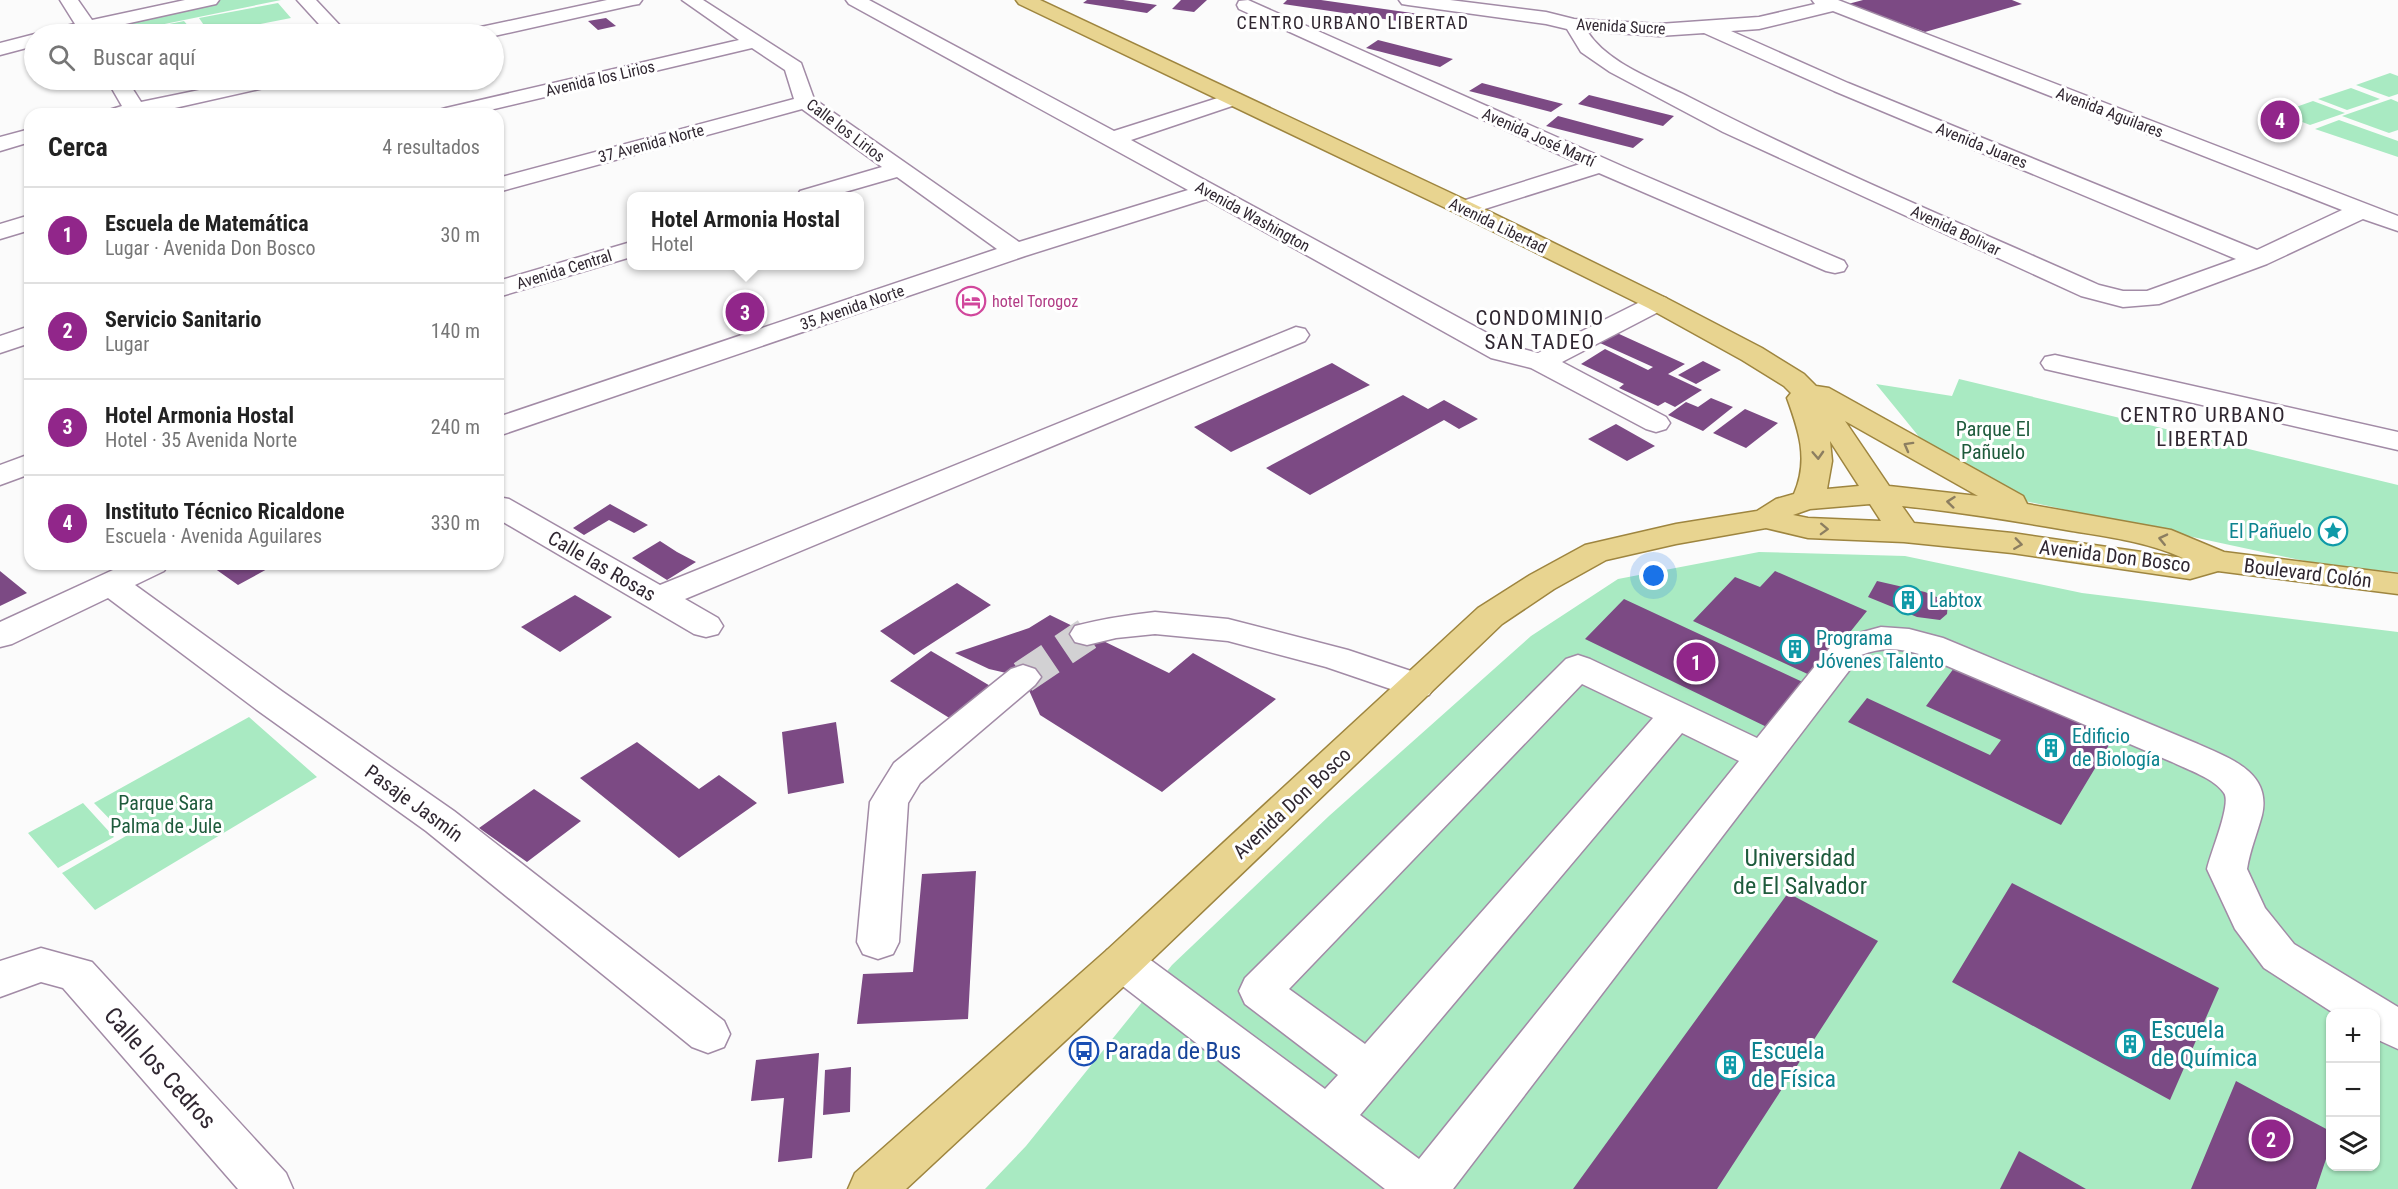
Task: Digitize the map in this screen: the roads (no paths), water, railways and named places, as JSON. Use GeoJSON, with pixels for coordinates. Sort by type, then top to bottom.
{"type":"FeatureCollection","features":[{"type":"Feature","properties":{"kind":"main road","name":"Avenida Libertad"},"geometry":{"type":"LineString","coordinates":[[1025,0],[1464,208],[1657,303],[1752,354],[1794,380],[1826,413],[1904,532]]}},
{"type":"Feature","properties":{"kind":"main road"},"geometry":{"type":"LineString","coordinates":[[1794,380],[1816,435],[1819,460],[1814,486],[1807,500]]}},
{"type":"Feature","properties":{"kind":"main road"},"geometry":{"type":"LineString","coordinates":[[1794,380],[2032,514]]}},
{"type":"Feature","properties":{"kind":"main road","name":"Avenida Don Bosco"},"geometry":{"type":"LineString","coordinates":[[1766,519],[1787,506],[1807,500],[1879,494],[2032,514],[2171,540],[2217,561]]}},
{"type":"Feature","properties":{"kind":"main road","name":"Avenida Don Bosco"},"geometry":{"type":"LineString","coordinates":[[872,1189],[1122,962],[1490,616],[1542,582],[1596,552],[1676,534],[1766,519],[1808,528],[1904,532],[2012,543],[2190,569],[2217,561]]}},
{"type":"Feature","properties":{"kind":"main road","name":"Boulevard Colón"},"geometry":{"type":"LineString","coordinates":[[2217,561],[2398,584]]}},
{"type":"Feature","properties":{"kind":"street"},"geometry":{"type":"LineString","coordinates":[[69,0],[85,24]]}},
{"type":"Feature","properties":{"kind":"street"},"geometry":{"type":"LineString","coordinates":[[113,24],[210,0]]}},
{"type":"Feature","properties":{"kind":"street"},"geometry":{"type":"LineString","coordinates":[[306,0],[329,24]]}},
{"type":"Feature","properties":{"kind":"street"},"geometry":{"type":"LineString","coordinates":[[550,0],[567,14]]}},
{"type":"Feature","properties":{"kind":"street"},"geometry":{"type":"LineString","coordinates":[[504,28],[633,0]]}},
{"type":"Feature","properties":{"kind":"street","name":"Calle los Lirios"},"geometry":{"type":"LineString","coordinates":[[691,0],[794,67],[805,102],[1016,251]]}},
{"type":"Feature","properties":{"kind":"street","name":"Avenida Washington"},"geometry":{"type":"LineString","coordinates":[[855,0],[1208,190],[1501,352],[1541,362],[1656,423]]}},
{"type":"Feature","properties":{"kind":"street","name":"Avenida Sucre"},"geometry":{"type":"LineString","coordinates":[[1408,0],[1546,18],[1574,25],[1659,30],[1759,23],[1828,3]]}},
{"type":"Feature","properties":{"kind":"street","name":"Avenida Aguilares"},"geometry":{"type":"LineString","coordinates":[[1828,3],[2398,224]]}},
{"type":"Feature","properties":{"kind":"street","name":"Avenida José Martí"},"geometry":{"type":"LineString","coordinates":[[1245,5],[1600,165],[1835,266]]}},
{"type":"Feature","properties":{"kind":"street","name":"Avenida Bolivar"},"geometry":{"type":"LineString","coordinates":[[1574,25],[1588,48],[1617,68],[1722,122],[2090,291],[2123,299],[2150,298],[2258,259],[2362,210]]}},
{"type":"Feature","properties":{"kind":"street","name":"Avenida Juares"},"geometry":{"type":"LineString","coordinates":[[1707,27],[1841,87],[2258,259]]}},
{"type":"Feature","properties":{"kind":"street","name":"Avenida los Lirios"},"geometry":{"type":"LineString","coordinates":[[472,108],[754,42]]}},
{"type":"Feature","properties":{"kind":"street"},"geometry":{"type":"LineString","coordinates":[[0,49],[24,43]]}},
{"type":"Feature","properties":{"kind":"street"},"geometry":{"type":"LineString","coordinates":[[121,90],[128,108]]}},
{"type":"Feature","properties":{"kind":"street"},"geometry":{"type":"LineString","coordinates":[[147,108],[229,90]]}},
{"type":"Feature","properties":{"kind":"street"},"geometry":{"type":"LineString","coordinates":[[1113,139],[1234,99]]}},
{"type":"Feature","properties":{"kind":"street","name":"37 Avenida Norte"},"geometry":{"type":"LineString","coordinates":[[504,183],[805,102]]}},
{"type":"Feature","properties":{"kind":"street"},"geometry":{"type":"LineString","coordinates":[[0,144],[24,137]]}},
{"type":"Feature","properties":{"kind":"street"},"geometry":{"type":"LineString","coordinates":[[1464,208],[1600,165]]}},
{"type":"Feature","properties":{"kind":"street"},"geometry":{"type":"LineString","coordinates":[[822,192],[900,169]]}},
{"type":"Feature","properties":{"kind":"street","name":"35 Avenida Norte"},"geometry":{"type":"LineString","coordinates":[[504,425],[1016,251],[1208,190]]}},
{"type":"Feature","properties":{"kind":"street"},"geometry":{"type":"LineString","coordinates":[[0,232],[24,224]]}},
{"type":"Feature","properties":{"kind":"street","name":"Avenida Central"},"geometry":{"type":"LineString","coordinates":[[504,287],[627,250]]}},
{"type":"Feature","properties":{"kind":"street"},"geometry":{"type":"LineString","coordinates":[[1541,362],[1657,303]]}},
{"type":"Feature","properties":{"kind":"street"},"geometry":{"type":"LineString","coordinates":[[658,598],[1296,335]]}},
{"type":"Feature","properties":{"kind":"street"},"geometry":{"type":"LineString","coordinates":[[0,345],[24,336]]}},
{"type":"Feature","properties":{"kind":"street"},"geometry":{"type":"LineString","coordinates":[[2055,363],[2398,441]]}},
{"type":"Feature","properties":{"kind":"street"},"geometry":{"type":"LineString","coordinates":[[0,476],[24,466]]}},
{"type":"Feature","properties":{"kind":"street","name":"Calle las Rosas"},"geometry":{"type":"LineString","coordinates":[[504,509],[706,626]]}},
{"type":"Feature","properties":{"kind":"street"},"geometry":{"type":"LineString","coordinates":[[0,636],[140,570]]}},
{"type":"Feature","properties":{"kind":"street","name":"Pasaje Jasmín"},"geometry":{"type":"LineString","coordinates":[[111,584],[270,701],[440,821],[708,1034]]}},
{"type":"Feature","properties":{"kind":"street"},"geometry":{"type":"LineString","coordinates":[[1087,634],[1116,627],[1155,622],[1228,630],[1336,658],[1417,686]]}},
{"type":"Feature","properties":{"kind":"street"},"geometry":{"type":"LineString","coordinates":[[1122,962],[1423,1189],[1849,647],[1868,639],[1885,636],[1904,638],[1931,646],[2185,753],[2221,770],[2240,784],[2245,797],[2243,814],[2227,869],[2249,917],[2279,956],[2363,1009]]}},
{"type":"Feature","properties":{"kind":"street"},"geometry":{"type":"LineString","coordinates":[[1368,1072],[1260,991],[1578,667],[1764,757]]}},
{"type":"Feature","properties":{"kind":"street"},"geometry":{"type":"LineString","coordinates":[[878,942],[889,802],[895,790],[907,773],[1023,677]]}},
{"type":"Feature","properties":{"kind":"street"},"geometry":{"type":"LineString","coordinates":[[1329,1118],[1677,715]]}},
{"type":"Feature","properties":{"kind":"street","name":"Calle los Cedros"},"geometry":{"type":"LineString","coordinates":[[0,979],[41,964],[77,974],[269,1189]]}},
{"type":"Feature","properties":{"kind":"street"},"geometry":{"type":"LineString","coordinates":[[2380,1019],[2398,1030]]}},
{"type":"Feature","properties":{"kind":"tunnel"},"geometry":{"type":"LineString","coordinates":[[1023,677],[1087,634]]}},
{"type":"Feature","properties":{"kind":"place","name":"Instituto Técnico Ricaldone"},"geometry":{"type":"Point","coordinates":[2280,120]}},
{"type":"Feature","properties":{"kind":"place","name":"hotel Torogoz"},"geometry":{"type":"Point","coordinates":[971,301]}},
{"type":"Feature","properties":{"kind":"place","name":"Hotel Armonia Hostal"},"geometry":{"type":"Point","coordinates":[745,312]}},
{"type":"Feature","properties":{"kind":"place","name":"El Pañuelo"},"geometry":{"type":"Point","coordinates":[2333,531]}},
{"type":"Feature","properties":{"kind":"place","name":"Labtox"},"geometry":{"type":"Point","coordinates":[1908,600]}},
{"type":"Feature","properties":{"kind":"place","name":"Programa Jóvenes Talento"},"geometry":{"type":"Point","coordinates":[1795,649]}},
{"type":"Feature","properties":{"kind":"place","name":"Escuela de Matemática"},"geometry":{"type":"Point","coordinates":[1696,662]}},
{"type":"Feature","properties":{"kind":"place","name":"Edificio de Biología"},"geometry":{"type":"Point","coordinates":[2051,748]}},
{"type":"Feature","properties":{"kind":"place","name":"Escuela de Química"},"geometry":{"type":"Point","coordinates":[2130,1044]}},
{"type":"Feature","properties":{"kind":"place","name":"Parada de Bus"},"geometry":{"type":"Point","coordinates":[1084,1051]}},
{"type":"Feature","properties":{"kind":"place","name":"Escuela de Física"},"geometry":{"type":"Point","coordinates":[1730,1065]}},
{"type":"Feature","properties":{"kind":"place","name":"Servicio Sanitario"},"geometry":{"type":"Point","coordinates":[2271,1139]}},
{"type":"Feature","properties":{"kind":"district","name":"CENTRO URBANO LIBERTAD"},"geometry":{"type":"Point","coordinates":[1353,23]}},
{"type":"Feature","properties":{"kind":"district","name":"CONDOMINIO SAN TADEO"},"geometry":{"type":"Point","coordinates":[1540,330]}},
{"type":"Feature","properties":{"kind":"district","name":"CENTRO URBANO LIBERTAD"},"geometry":{"type":"Point","coordinates":[2203,427]}},
{"type":"Feature","properties":{"kind":"park label","name":"Parque El Pañuelo"},"geometry":{"type":"Point","coordinates":[1993,440]}},
{"type":"Feature","properties":{"kind":"park label","name":"Parque Sara Palma de Jule"},"geometry":{"type":"Point","coordinates":[166,814]}},
{"type":"Feature","properties":{"kind":"park label","name":"Universidad de El Salvador"},"geometry":{"type":"Point","coordinates":[1800,872]}}]}
